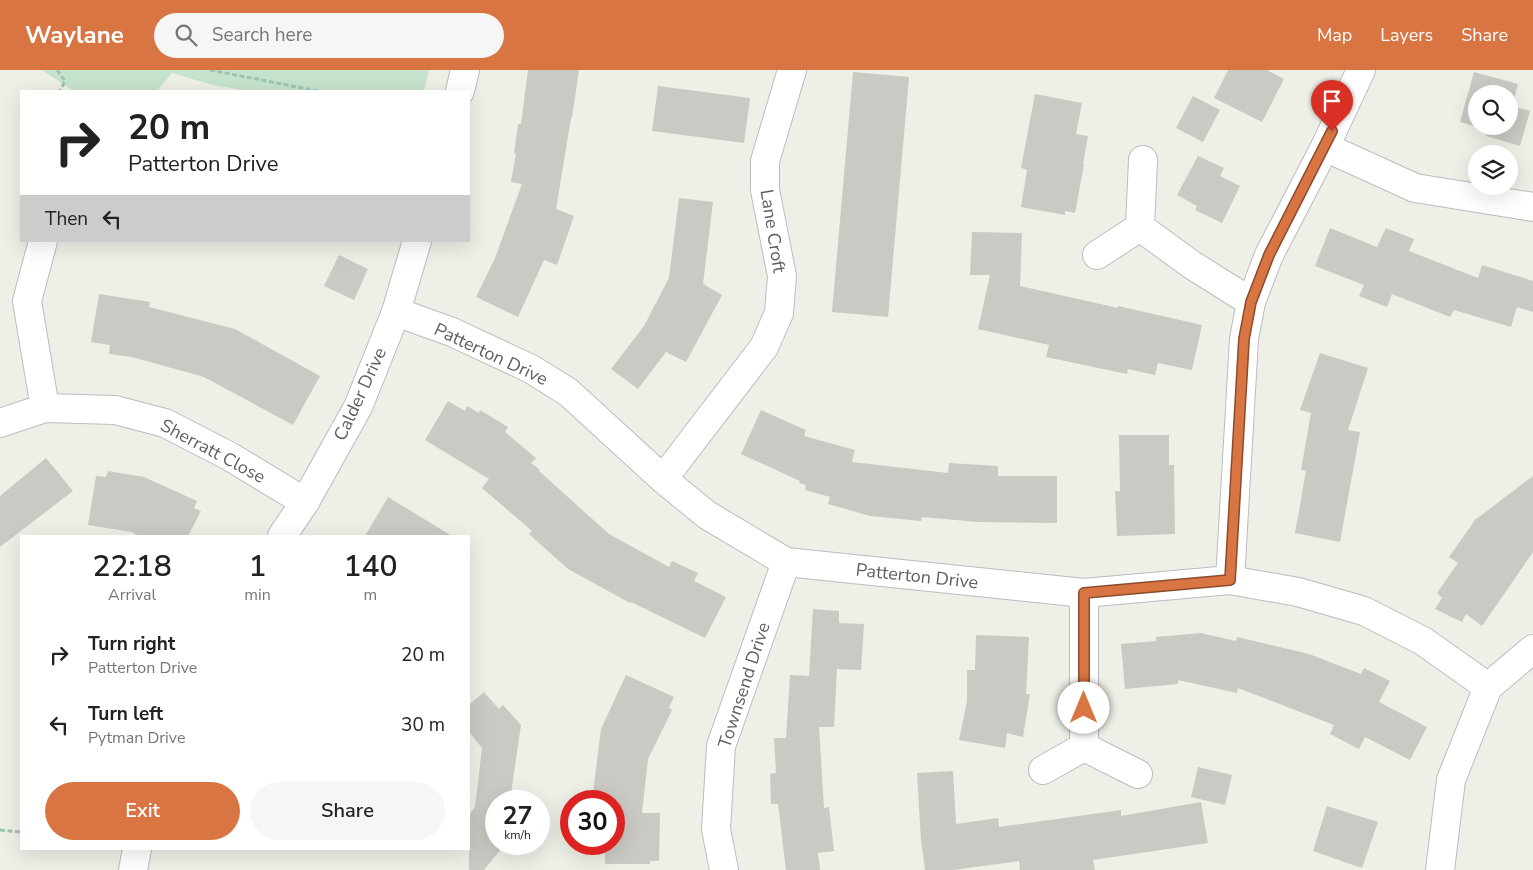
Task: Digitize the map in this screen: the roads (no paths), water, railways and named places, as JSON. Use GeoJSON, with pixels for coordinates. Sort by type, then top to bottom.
{"type":"FeatureCollection","features":[{"type":"Feature","properties":{"kind":"street"},"geometry":{"type":"LineString","coordinates":[[460,90],[465,70]]}},
{"type":"Feature","properties":{"kind":"street","name":"Lane Croft"},"geometry":{"type":"LineString","coordinates":[[664,479],[764,347],[779,313],[782,276],[765,190],[765,161],[792,70]]}},
{"type":"Feature","properties":{"kind":"street"},"geometry":{"type":"LineString","coordinates":[[1230,580],[1244,339],[1251,302],[1269,255],[1325,147],[1360,70]]}},
{"type":"Feature","properties":{"kind":"street"},"geometry":{"type":"LineString","coordinates":[[1325,147],[1415,188],[1533,207]]}},
{"type":"Feature","properties":{"kind":"street"},"geometry":{"type":"LineString","coordinates":[[1140,227],[1143,160]]}},
{"type":"Feature","properties":{"kind":"street"},"geometry":{"type":"LineString","coordinates":[[1140,227],[1192,265],[1251,302]]}},
{"type":"Feature","properties":{"kind":"street"},"geometry":{"type":"LineString","coordinates":[[1098,255],[1140,227]]}},
{"type":"Feature","properties":{"kind":"street"},"geometry":{"type":"LineString","coordinates":[[43,242],[27,301],[45,408]]}},
{"type":"Feature","properties":{"kind":"street","name":"Calder Drive"},"geometry":{"type":"LineString","coordinates":[[283,535],[305,502],[358,407],[396,312],[417,242]]}},
{"type":"Feature","properties":{"kind":"street","name":"Patterton Drive"},"geometry":{"type":"LineString","coordinates":[[396,312],[452,332],[531,369],[568,392],[664,479],[707,515],[786,562],[1084,593],[1230,580],[1298,592],[1364,611],[1423,640],[1488,688]]}},
{"type":"Feature","properties":{"kind":"street","name":"Sherratt Close"},"geometry":{"type":"LineString","coordinates":[[0,423],[45,408],[115,410],[165,423],[229,456],[305,502]]}},
{"type":"Feature","properties":{"kind":"street","name":"Townsend Drive"},"geometry":{"type":"LineString","coordinates":[[724,870],[716,829],[722,746],[786,562]]}},
{"type":"Feature","properties":{"kind":"street"},"geometry":{"type":"LineString","coordinates":[[1084,593],[1084,747]]}},
{"type":"Feature","properties":{"kind":"street"},"geometry":{"type":"LineString","coordinates":[[1440,870],[1451,780],[1488,688],[1533,649]]}},
{"type":"Feature","properties":{"kind":"street"},"geometry":{"type":"LineString","coordinates":[[1043,770],[1084,747]]}},
{"type":"Feature","properties":{"kind":"street"},"geometry":{"type":"LineString","coordinates":[[1084,747],[1138,774]]}},
{"type":"Feature","properties":{"kind":"street"},"geometry":{"type":"LineString","coordinates":[[133,870],[136,850]]}}]}
